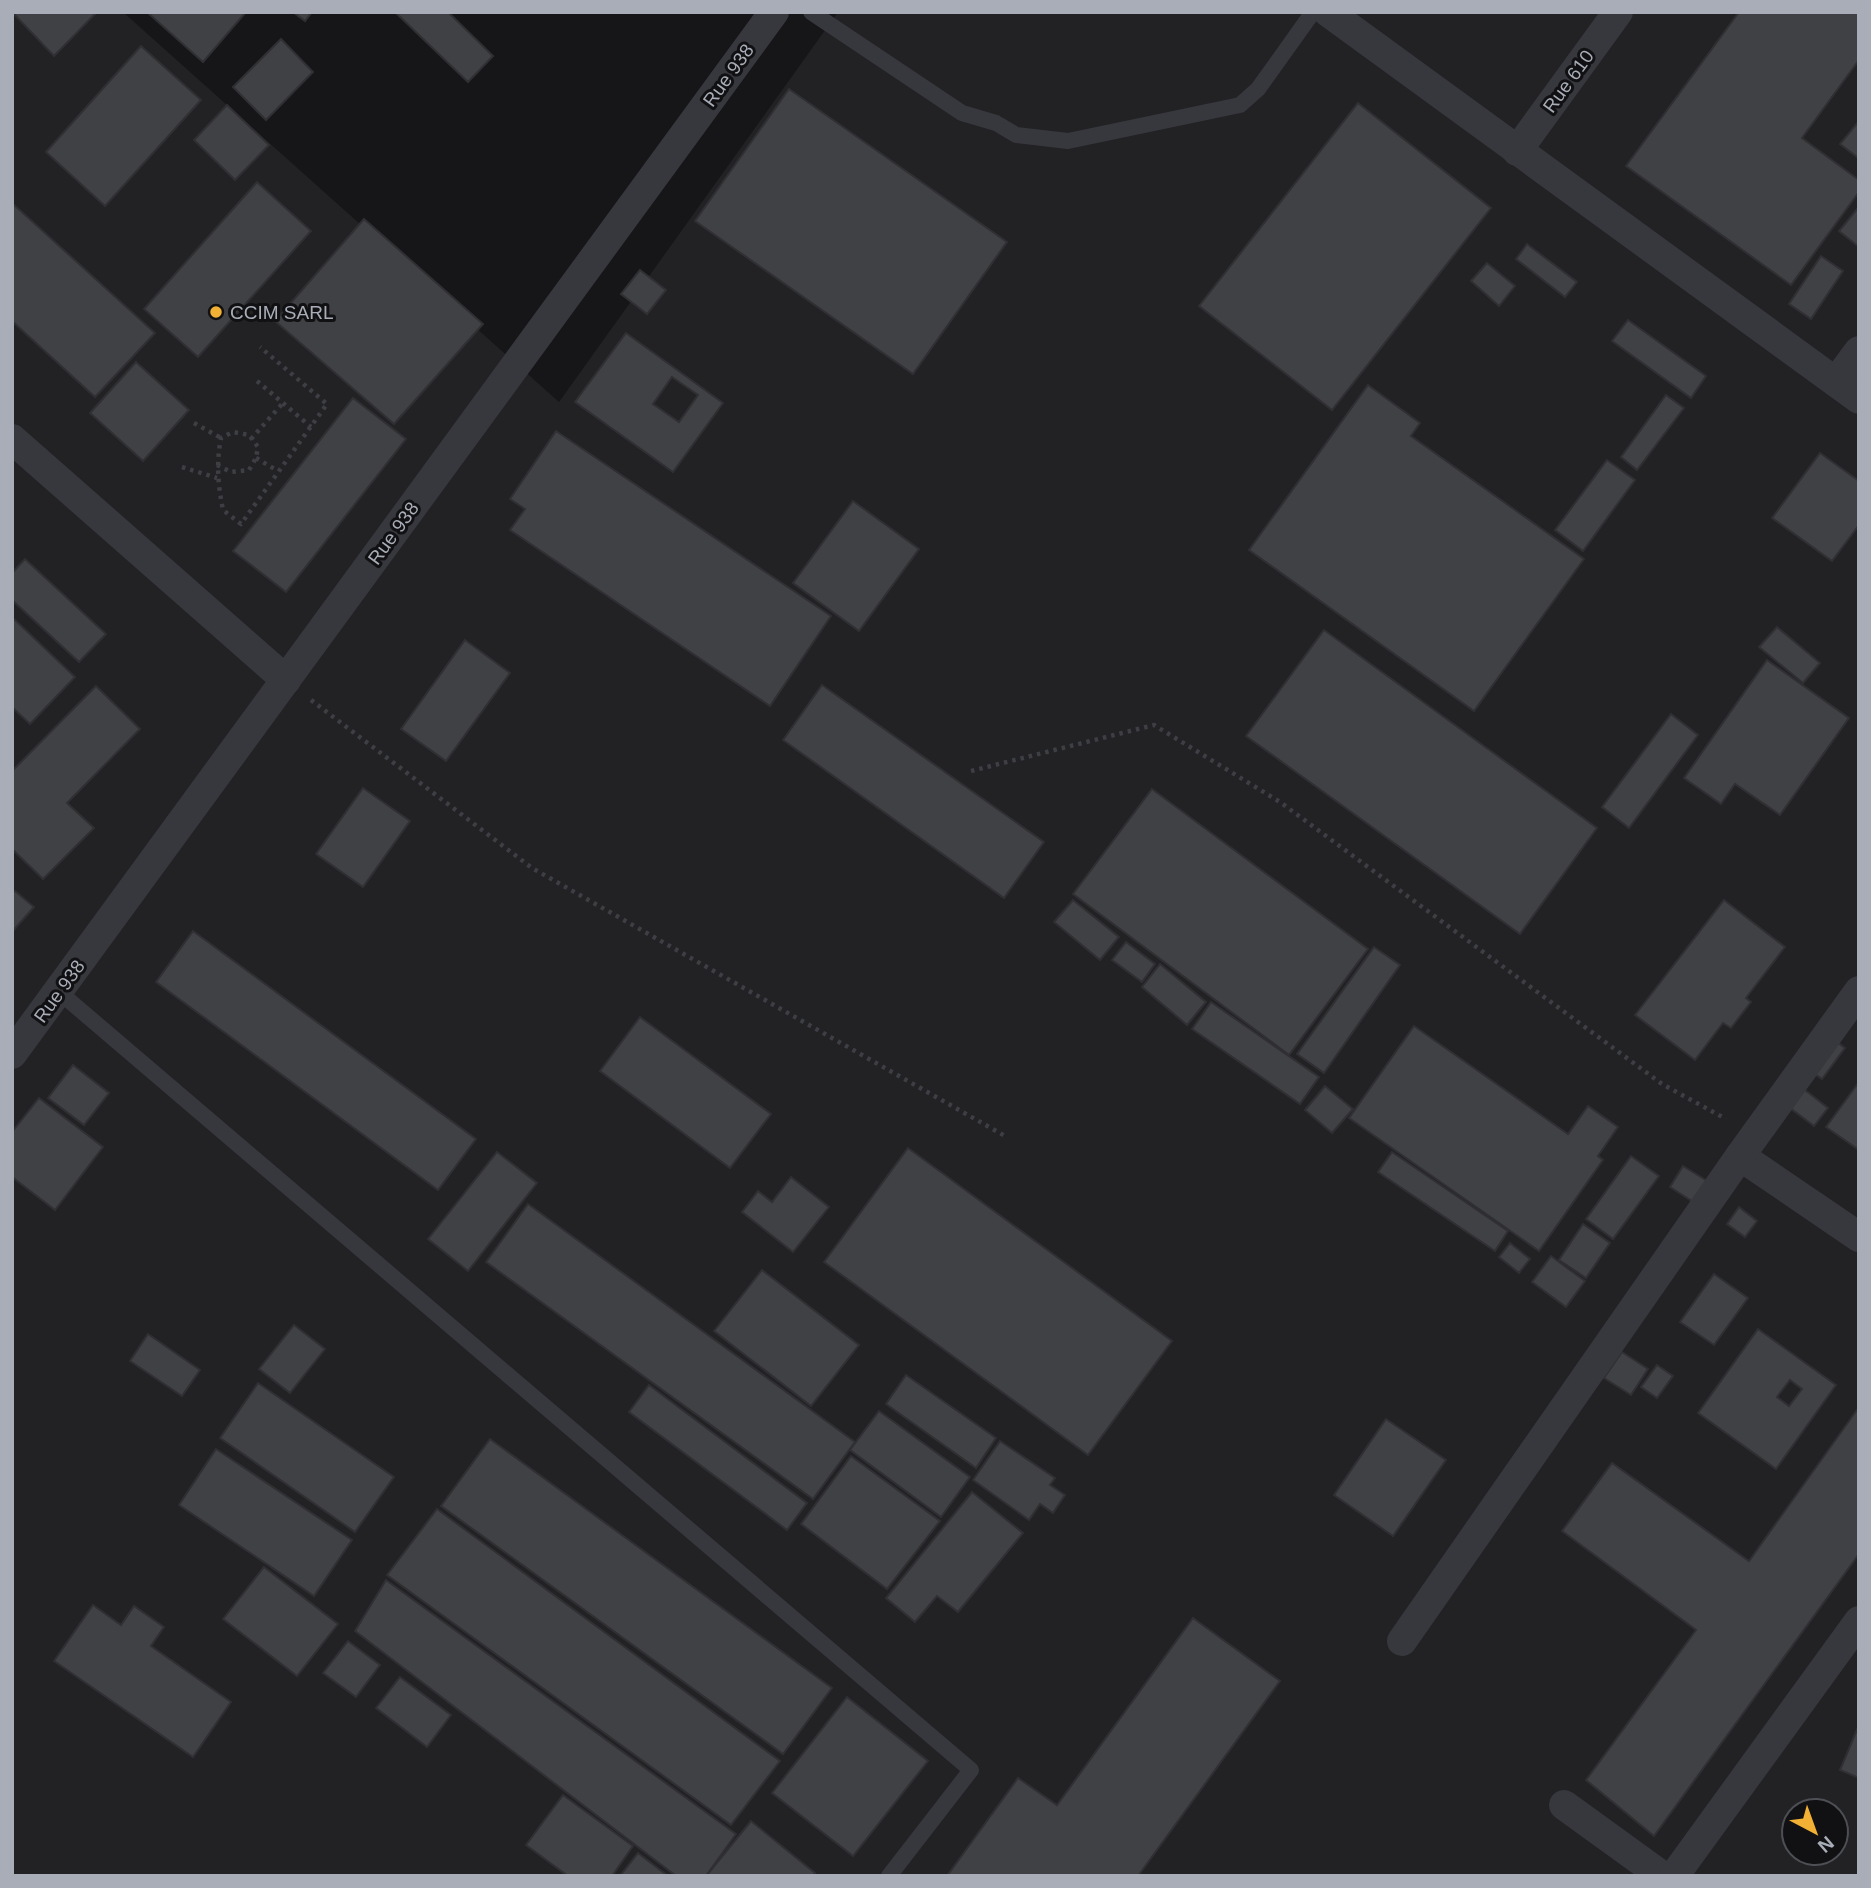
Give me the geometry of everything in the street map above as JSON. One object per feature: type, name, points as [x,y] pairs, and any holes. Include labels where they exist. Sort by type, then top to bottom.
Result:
[{"type":"street","name":"Rue 938","points":[[12,1054],[774,12]]},
{"type":"street","points":[[1328,12],[1847,391],[1859,351]]},
{"type":"street","name":"Rue 610","points":[[1517,150],[1618,12]]},
{"type":"street","points":[[12,439],[286,680]]},
{"type":"street","points":[[1402,1641],[1748,1145],[1859,991]]},
{"type":"street","points":[[1748,1145],[1859,1237]]},
{"type":"street","points":[[1674,1876],[1859,1620]]},
{"type":"street","points":[[1564,1805],[1662,1876]]},
{"type":"lane","points":[[811,12],[962,113],[996,123],[1016,135],[1068,141],[1240,105],[1258,89],[1313,12]]},
{"type":"lane","points":[[58,991],[971,1770],[889,1876]]},
{"type":"path","points":[[221,438],[216,478],[223,510],[241,524],[327,404],[260,347]]},
{"type":"path","points":[[257,381],[311,427]]},
{"type":"path","points":[[251,439],[283,403]]},
{"type":"path","points":[[194,423],[221,438]]},
{"type":"path","points":[[217,465],[231,472],[248,470],[257,458],[258,447],[251,439],[233,432],[221,438]]},
{"type":"path","points":[[257,458],[278,471]]},
{"type":"path","points":[[182,467],[216,478]]},
{"type":"path","points":[[286,680],[532,868],[1006,1136]]},
{"type":"path","points":[[971,771],[1154,725],[1280,802],[1748,1145]]},
{"type":"shaded area","points":[[12,12],[123,12],[559,402],[838,12],[1859,12],[1859,1876],[12,1876]]},
{"type":"building","points":[[12,12],[97,12],[54,56]]},
{"type":"building","points":[[147,12],[246,12],[203,62]]},
{"type":"building","points":[[293,12],[312,12],[305,21]]},
{"type":"building","points":[[395,12],[448,12],[493,56],[468,82]]},
{"type":"building","points":[[1739,12],[1859,12],[1859,60],[1802,138],[1859,180],[1859,192],[1791,285],[1626,166]]},
{"type":"building","points":[[281,39],[313,72],[266,120],[233,87]]},
{"type":"building","points":[[141,46],[201,100],[105,206],[46,152]]},
{"type":"building","points":[[789,89],[1007,242],[913,374],[695,221]]},
{"type":"building","points":[[1358,103],[1491,208],[1332,410],[1199,306]]},
{"type":"building","points":[[227,105],[269,145],[235,180],[194,140]]},
{"type":"building","points":[[1859,121],[1859,154],[1857,157],[1840,144]]},
{"type":"building","points":[[257,182],[311,231],[198,357],[144,309]]},
{"type":"building","points":[[12,203],[155,333],[95,397],[12,321]]},
{"type":"building","points":[[1857,209],[1859,210],[1859,247],[1839,231]]},
{"type":"building","points":[[364,219],[483,324],[394,424],[275,321]]},
{"type":"building","points":[[1527,244],[1577,282],[1565,297],[1516,259]]},
{"type":"building","points":[[1821,256],[1843,271],[1811,319],[1789,304]]},
{"type":"building","points":[[1487,263],[1515,286],[1499,306],[1471,281]]},
{"type":"building","points":[[640,270],[666,290],[647,314],[621,294]]},
{"type":"building","points":[[1628,320],[1706,376],[1691,398],[1612,341]]},
{"type":"building","points":[[626,333],[723,403],[673,472],[575,402]],"holes":[[[672,377],[698,395],[679,422],[653,404]]]},
{"type":"building","points":[[136,362],[189,410],[143,461],[90,413]]},
{"type":"building","points":[[1368,385],[1420,423],[1411,436],[1584,559],[1474,711],[1249,550]]},
{"type":"building","points":[[1666,395],[1684,408],[1637,470],[1621,457]]},
{"type":"building","points":[[353,398],[406,439],[286,592],[233,551]]},
{"type":"building","points":[[556,431],[831,616],[770,706],[510,530],[525,509],[510,499]]},
{"type":"building","points":[[1820,453],[1859,481],[1859,525],[1832,561],[1772,518]]},
{"type":"building","points":[[1607,460],[1635,480],[1583,551],[1555,530]]},
{"type":"building","points":[[853,501],[919,549],[859,631],[793,583]]},
{"type":"building","points":[[25,559],[106,634],[79,662],[12,600],[12,573]]},
{"type":"building","points":[[12,617],[75,677],[30,724],[12,707]]},
{"type":"building","points":[[1777,627],[1820,663],[1803,683],[1759,647]]},
{"type":"building","points":[[1324,630],[1597,828],[1520,934],[1246,736]]},
{"type":"building","points":[[465,640],[510,673],[446,761],[401,729]]},
{"type":"building","points":[[1767,660],[1849,718],[1780,815],[1735,784],[1721,804],[1684,778]]},
{"type":"building","points":[[822,685],[1044,842],[1004,898],[783,740]]},
{"type":"building","points":[[96,686],[140,729],[67,803],[94,828],[43,879],[12,849],[12,771]]},
{"type":"building","points":[[1671,714],[1698,735],[1629,828],[1602,807]]},
{"type":"building","points":[[363,788],[410,821],[363,887],[316,854]]},
{"type":"building","points":[[1152,789],[1368,949],[1289,1055],[1073,894]]},
{"type":"building","points":[[15,891],[34,907],[12,932],[12,893]]},
{"type":"building","points":[[1073,900],[1119,937],[1100,960],[1054,922]]},
{"type":"building","points":[[1724,900],[1785,947],[1746,998],[1751,1002],[1731,1028],[1723,1023],[1695,1060],[1635,1015]]},
{"type":"building","points":[[193,931],[476,1139],[438,1190],[156,982]]},
{"type":"building","points":[[1126,942],[1155,964],[1142,982],[1112,960]]},
{"type":"building","points":[[1374,947],[1400,965],[1324,1073],[1297,1054]]},
{"type":"building","points":[[1160,964],[1206,1002],[1187,1025],[1142,987]]},
{"type":"building","points":[[1211,1002],[1319,1077],[1300,1104],[1192,1029]]},
{"type":"building","points":[[640,1017],[771,1114],[730,1168],[600,1071]]},
{"type":"building","points":[[1414,1026],[1568,1134],[1588,1106],[1618,1127],[1598,1156],[1603,1160],[1539,1251],[1349,1118]]},
{"type":"building","points":[[1828,1035],[1845,1048],[1822,1079],[1805,1067]]},
{"type":"building","points":[[73,1065],[109,1093],[84,1125],[48,1098]]},
{"type":"building","points":[[1859,1082],[1859,1150],[1826,1127]]},
{"type":"building","points":[[1796,1083],[1828,1108],[1814,1126],[1782,1102]]},
{"type":"building","points":[[1325,1086],[1353,1109],[1332,1133],[1305,1110]]},
{"type":"building","points":[[39,1098],[103,1147],[55,1210],[12,1177],[12,1132]]},
{"type":"building","points":[[908,1148],[1172,1341],[1088,1455],[824,1262]]},
{"type":"building","points":[[497,1152],[537,1183],[468,1271],[428,1239]]},
{"type":"building","points":[[1392,1152],[1508,1231],[1495,1251],[1378,1172]]},
{"type":"building","points":[[1631,1156],[1659,1176],[1613,1239],[1586,1219]]},
{"type":"building","points":[[1683,1166],[1717,1187],[1704,1209],[1670,1187]]},
{"type":"building","points":[[791,1177],[829,1207],[793,1252],[742,1212],[758,1191],[772,1202]]},
{"type":"building","points":[[528,1204],[855,1442],[813,1499],[486,1262]]},
{"type":"building","points":[[1739,1207],[1757,1221],[1745,1237],[1727,1224]]},
{"type":"building","points":[[1583,1224],[1610,1243],[1586,1278],[1559,1260]]},
{"type":"building","points":[[1510,1243],[1530,1259],[1519,1273],[1499,1257]]},
{"type":"building","points":[[1551,1256],[1585,1281],[1566,1307],[1532,1282]]},
{"type":"building","points":[[762,1270],[859,1345],[811,1406],[714,1331]]},
{"type":"building","points":[[1714,1274],[1748,1298],[1714,1345],[1680,1322]]},
{"type":"building","points":[[294,1325],[325,1349],[290,1393],[259,1369]]},
{"type":"building","points":[[1758,1329],[1836,1385],[1776,1469],[1698,1413]],"holes":[[[1790,1380],[1802,1389],[1789,1406],[1777,1397]]]},
{"type":"building","points":[[148,1334],[200,1370],[182,1396],[130,1361]]},
{"type":"building","points":[[1622,1352],[1648,1369],[1631,1395],[1604,1378]]},
{"type":"building","points":[[1657,1365],[1673,1376],[1657,1398],[1641,1387]]},
{"type":"building","points":[[906,1375],[996,1438],[976,1468],[886,1404]]},
{"type":"building","points":[[258,1383],[394,1477],[355,1532],[220,1438]]},
{"type":"building","points":[[649,1385],[807,1503],[787,1530],[629,1412]]},
{"type":"building","points":[[1859,1407],[1859,1554],[1654,1836],[1586,1780],[1696,1630],[1562,1531],[1612,1463],[1749,1561]]},
{"type":"building","points":[[879,1411],[970,1477],[941,1517],[850,1450]]},
{"type":"building","points":[[1386,1419],[1446,1460],[1393,1536],[1334,1495]]},
{"type":"building","points":[[490,1439],[832,1688],[783,1754],[441,1506]]},
{"type":"building","points":[[1000,1441],[1055,1478],[1050,1485],[1065,1495],[1053,1513],[1040,1504],[1029,1520],[973,1480]]},
{"type":"building","points":[[216,1449],[352,1540],[314,1596],[179,1505]]},
{"type":"building","points":[[851,1456],[940,1521],[887,1589],[801,1524]]},
{"type":"building","points":[[972,1492],[1023,1533],[958,1612],[937,1596],[915,1622],[886,1598]]},
{"type":"building","points":[[437,1509],[780,1761],[731,1825],[387,1575]]},
{"type":"building","points":[[264,1567],[338,1624],[297,1676],[223,1619]]},
{"type":"building","points":[[386,1580],[736,1834],[706,1876],[676,1876],[355,1631]]},
{"type":"building","points":[[93,1605],[121,1625],[134,1606],[164,1627],[151,1646],[231,1702],[193,1757],[54,1661]]},
{"type":"building","points":[[1193,1618],[1280,1681],[1138,1876],[947,1876],[1018,1778],[1057,1805]]},
{"type":"building","points":[[348,1641],[380,1665],[356,1697],[323,1673]]},
{"type":"building","points":[[400,1677],[451,1715],[427,1747],[376,1708]]},
{"type":"building","points":[[847,1697],[928,1761],[853,1856],[772,1793]]},
{"type":"building","points":[[1859,1725],[1859,1778],[1840,1770]]},
{"type":"building","points":[[563,1795],[633,1846],[612,1876],[568,1876],[526,1845]]},
{"type":"building","points":[[751,1821],[815,1873],[813,1876],[706,1876]]},
{"type":"building","points":[[638,1853],[668,1876],[620,1876]]},
{"type":"place","name":"CCIM SARL","points":[[216,312]]}]
